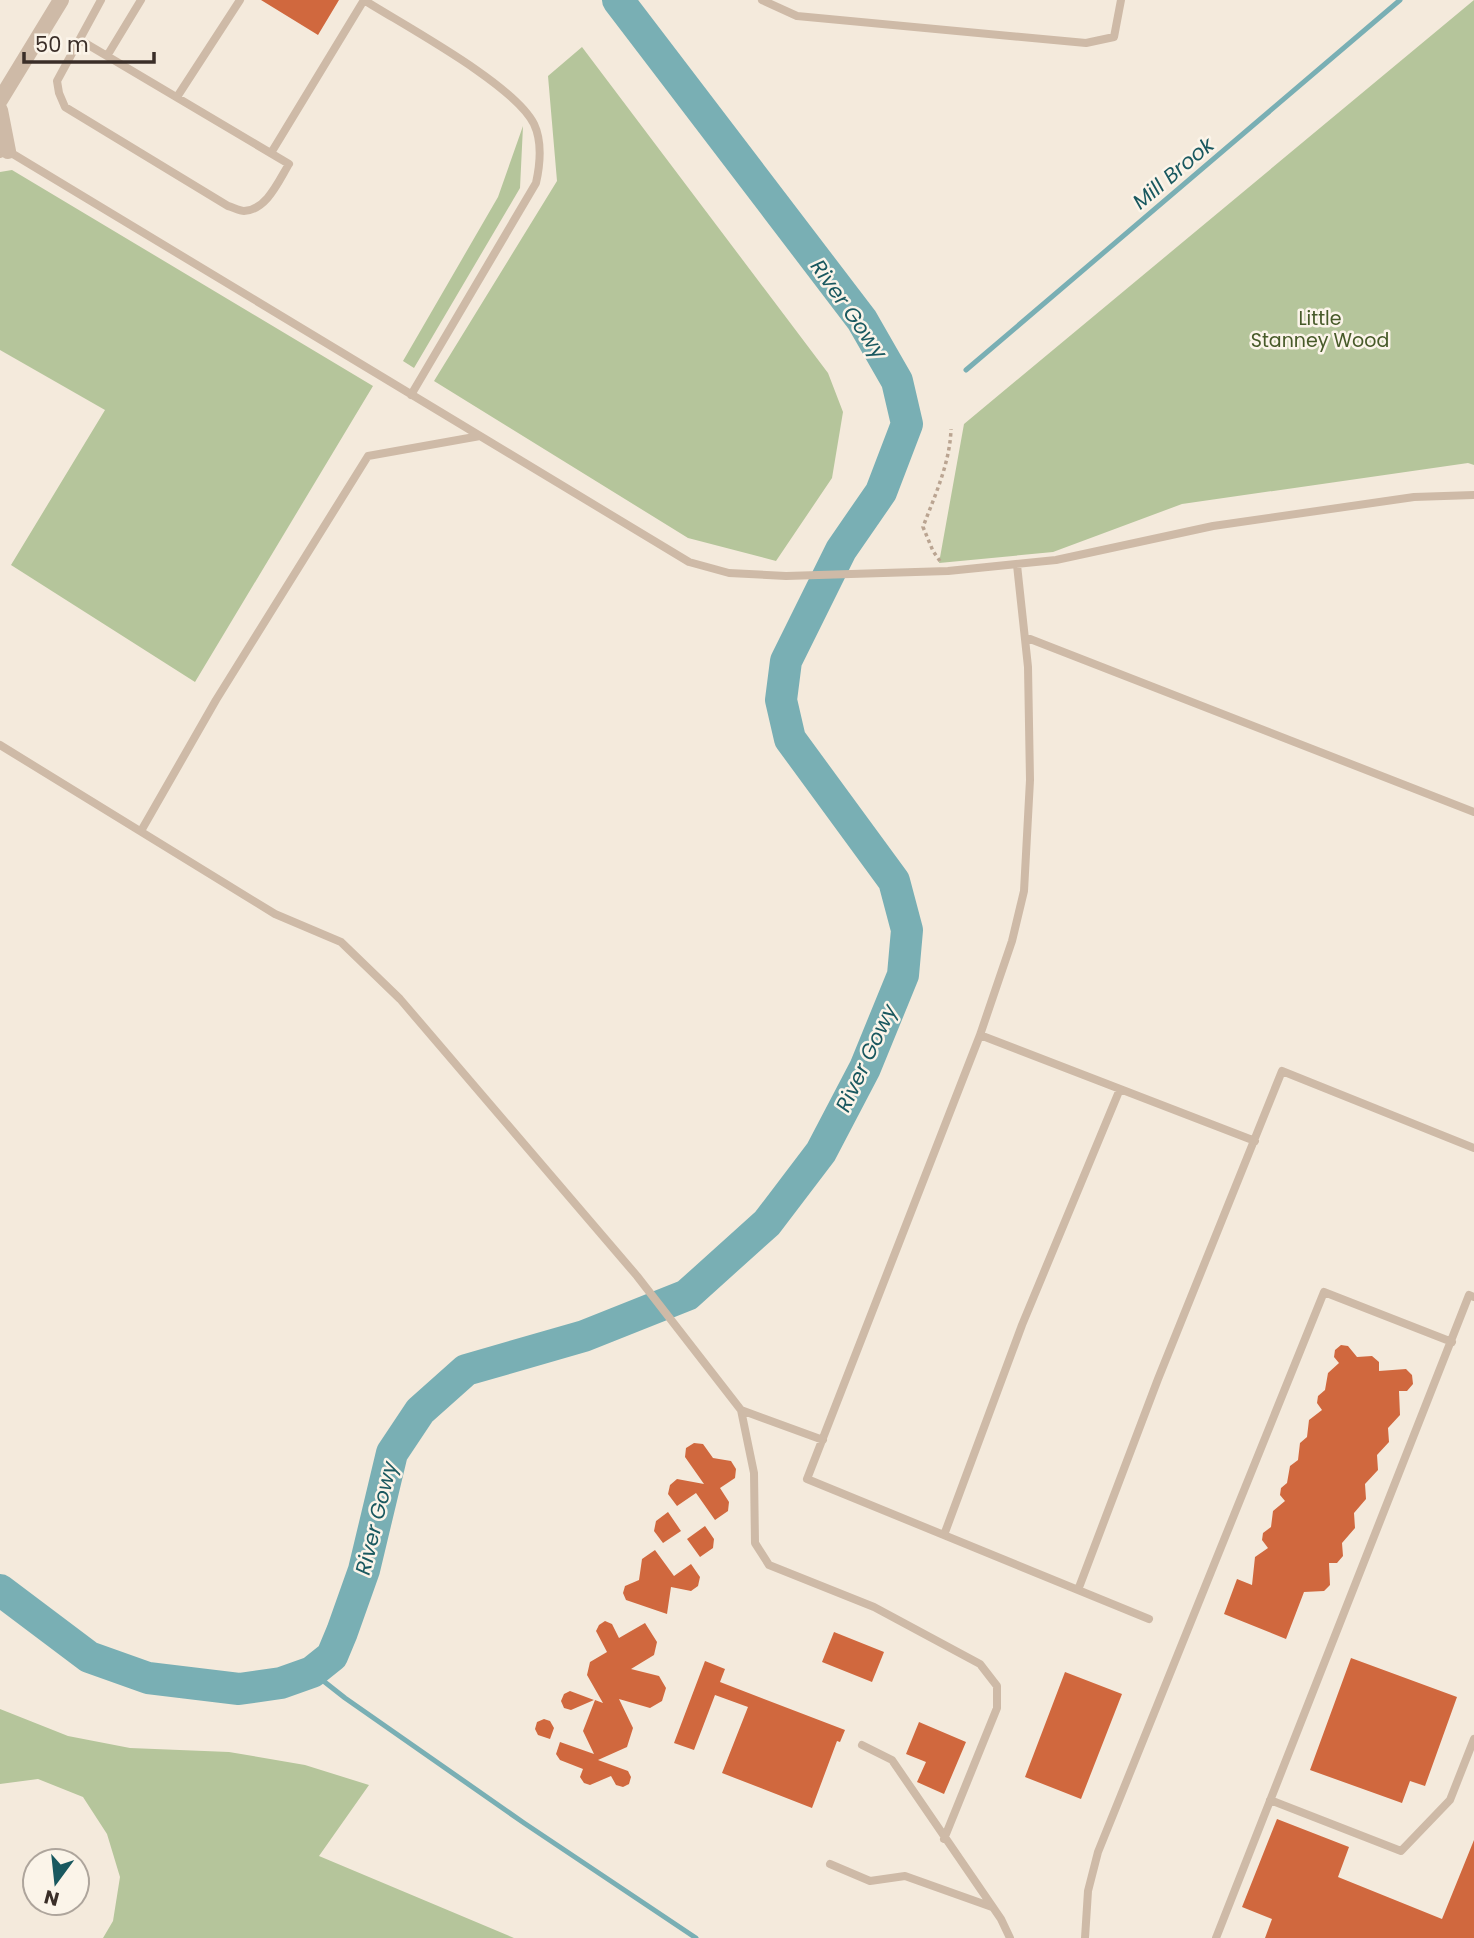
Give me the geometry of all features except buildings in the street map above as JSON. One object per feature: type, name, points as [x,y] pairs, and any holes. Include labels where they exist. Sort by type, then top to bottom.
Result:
[{"type":"street","points":[[0,99],[61,0]]},
{"type":"street","points":[[0,110],[4,153]]},
{"type":"lane","points":[[80,40],[289,164],[269,196],[260,205],[245,211],[228,206],[65,107],[57,81],[101,0]]},
{"type":"lane","points":[[107,56],[141,0]]},
{"type":"lane","points":[[177,97],[240,0]]},
{"type":"lane","points":[[271,153],[364,0],[489,79],[510,96],[533,122],[539,145],[536,183],[411,395]]},
{"type":"lane","points":[[762,0],[797,16],[1086,43],[1114,37],[1121,0]]},
{"type":"lane","points":[[4,153],[689,562],[729,573],[786,576],[948,571],[1017,565],[1056,560],[1213,526],[1414,497],[1474,495]]},
{"type":"lane","points":[[141,831],[216,700],[369,456],[480,436]]},
{"type":"lane","points":[[1017,565],[1028,667],[1030,780],[1024,891],[1012,940],[980,1035],[807,1479],[1149,1619]]},
{"type":"lane","points":[[1024,637],[1474,812]]},
{"type":"lane","points":[[0,744],[275,914],[341,942],[400,999],[637,1276],[677,1331],[741,1410],[754,1473],[755,1543],[769,1565],[874,1607],[980,1664],[997,1686],[998,1708],[944,1839]]},
{"type":"lane","points":[[980,1035],[1255,1141]]},
{"type":"lane","points":[[1078,1590],[1157,1379],[1282,1071],[1474,1147]]},
{"type":"lane","points":[[944,1535],[1022,1325],[1120,1089]]},
{"type":"lane","points":[[1085,1938],[1088,1891],[1098,1852],[1324,1292],[1451,1342]]},
{"type":"lane","points":[[1216,1938],[1469,1295],[1474,1297]]},
{"type":"lane","points":[[741,1410],[823,1440]]},
{"type":"lane","points":[[1270,1800],[1401,1851],[1450,1800],[1474,1739]]},
{"type":"lane","points":[[862,1745],[892,1760],[992,1907],[1010,1938]]},
{"type":"lane","points":[[830,1864],[870,1881],[905,1876],[992,1907]]},
{"type":"path","points":[[948,571],[933,551],[923,527],[947,459],[951,429]]},
{"type":"green space","name":"Little Stanney Wood","points":[[1474,0],[1474,465],[1468,463],[1182,504],[1053,552],[939,563],[964,424]]},
{"type":"green space","points":[[582,47],[828,373],[843,412],[832,478],[776,561],[688,538],[434,381],[557,181],[548,76]]},
{"type":"green space","points":[[523,126],[520,188],[414,368],[403,361],[498,197]]},
{"type":"green space","points":[[12,170],[373,386],[195,682],[11,565],[105,410],[0,350],[0,172]]},
{"type":"green space","points":[[0,1709],[68,1736],[130,1748],[229,1752],[305,1765],[369,1785],[319,1856],[514,1938],[103,1938],[113,1921],[120,1877],[107,1834],[83,1797],[38,1779],[0,1784]]},
{"type":"waterway","name":"River Gowy","points":[[0,1590],[89,1657],[148,1678],[239,1689],[281,1683],[312,1672],[332,1656],[342,1632],[364,1570],[392,1453],[420,1411],[466,1370],[584,1336],[687,1295],[767,1223],[821,1152],[865,1068],[903,975],[907,930],[894,881],[790,739],[781,700],[786,661],[841,550],[881,492],[907,424],[897,381],[862,320],[618,0]]},
{"type":"waterway","name":"Mill Brook","points":[[966,370],[1400,0]]},
{"type":"waterway","points":[[312,1672],[524,1823],[696,1938]]}]
